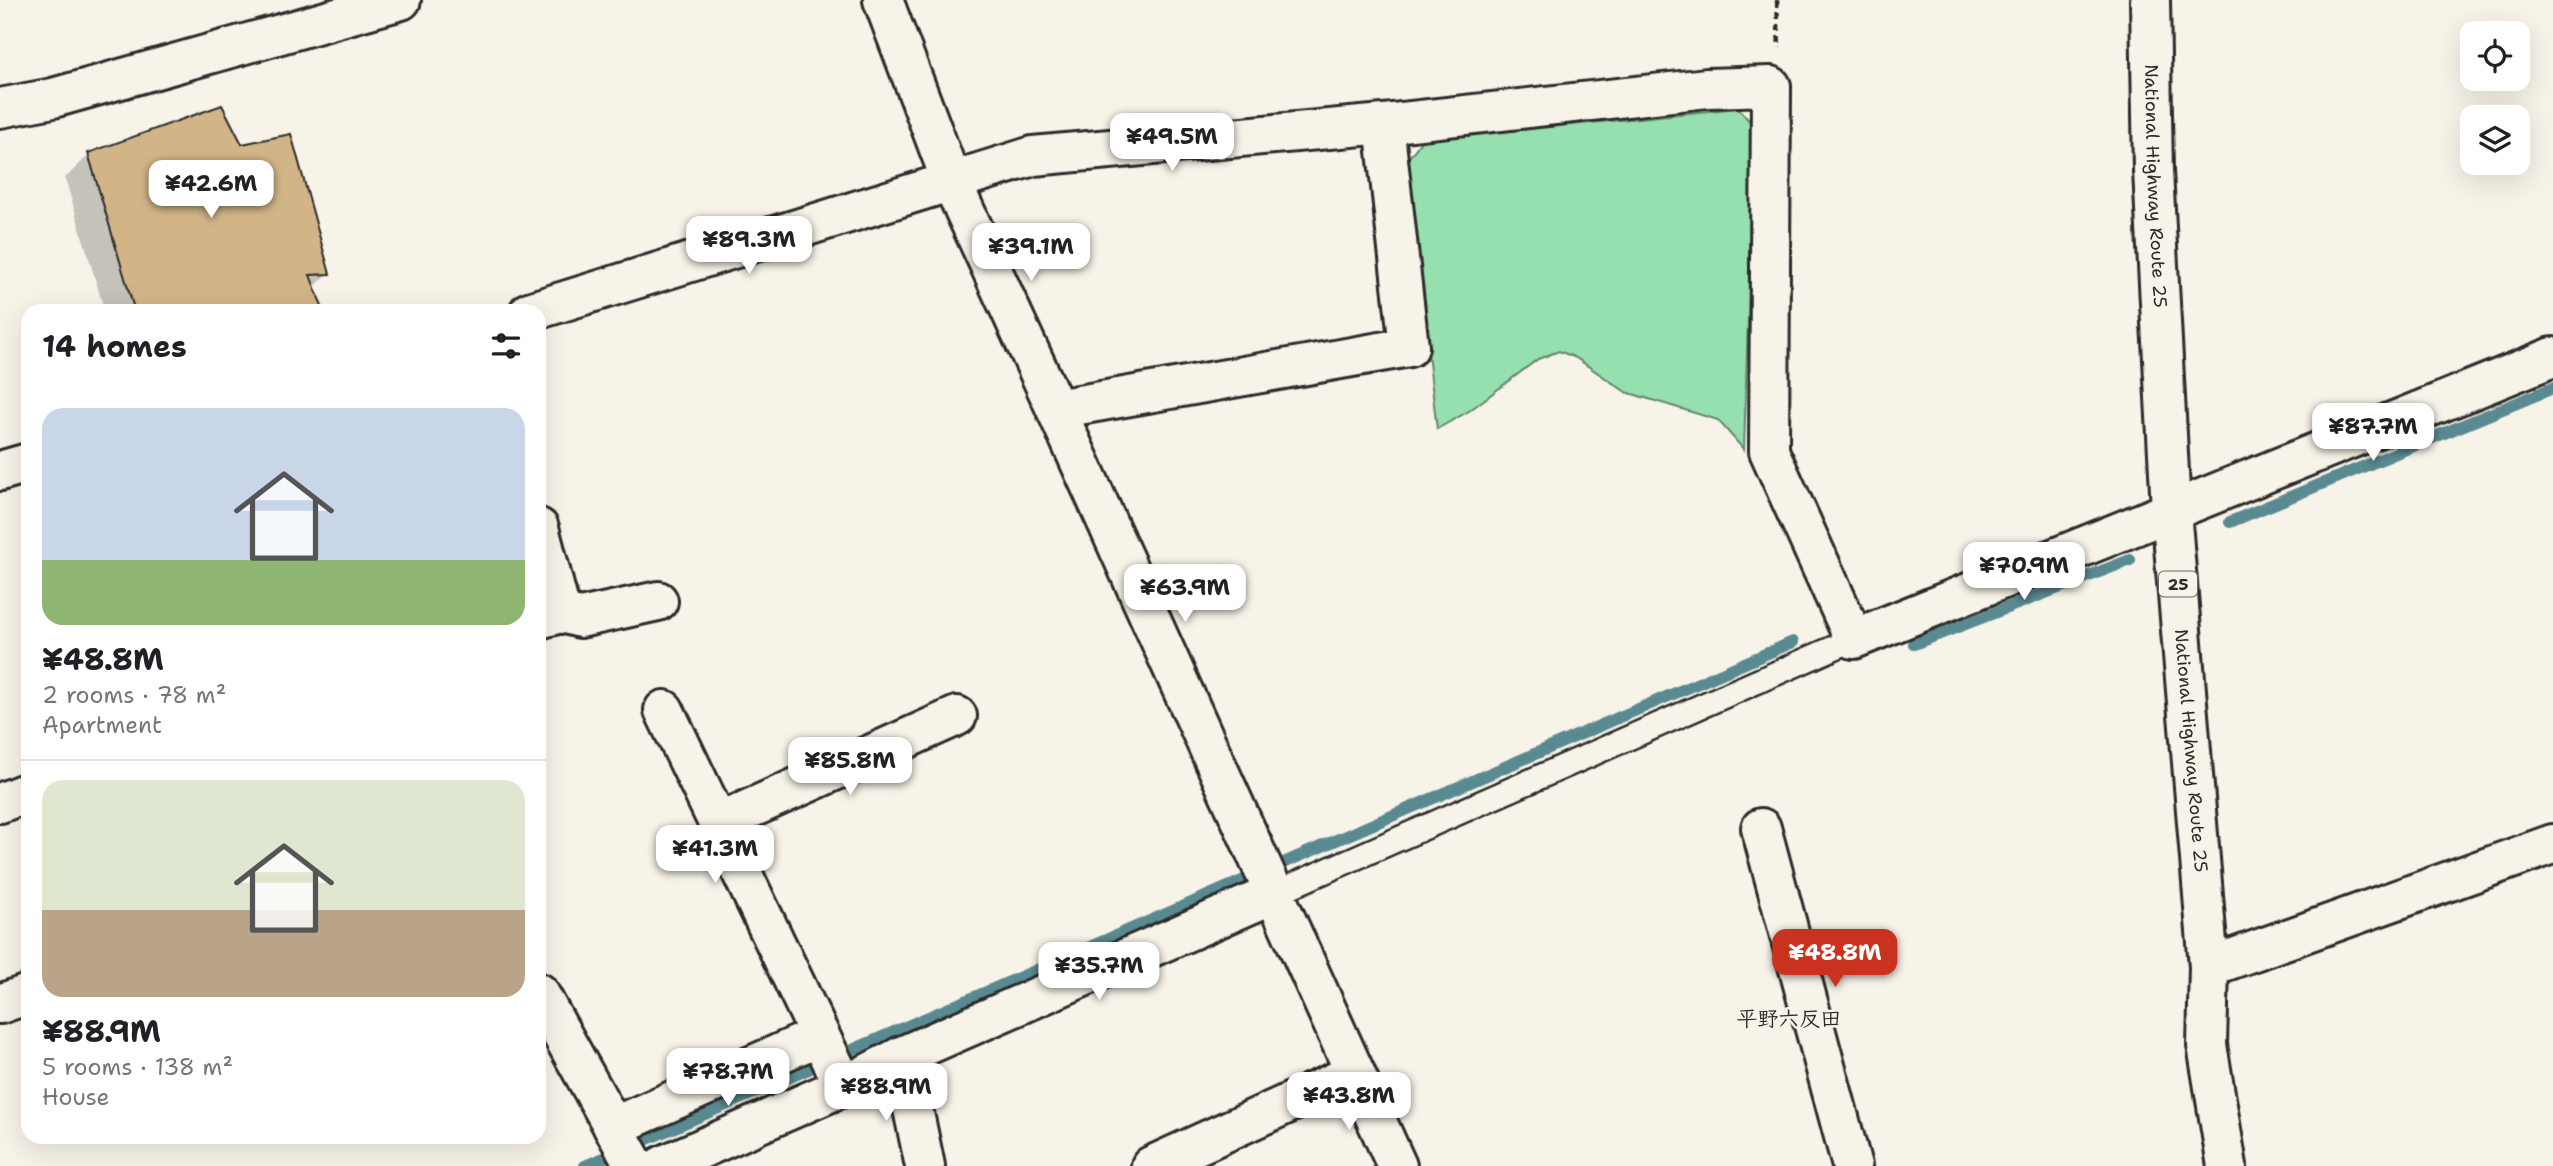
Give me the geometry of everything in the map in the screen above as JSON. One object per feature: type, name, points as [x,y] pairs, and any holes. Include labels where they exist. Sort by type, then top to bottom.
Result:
[{"type":"main road","points":[[0,108],[53,98],[401,0]]},
{"type":"main road","points":[[883,0],[952,183],[1397,1166]]},
{"type":"main road","name":"National Highway Route 25","points":[[2150,0],[2153,171],[2171,510],[2209,967],[2207,1045],[2227,1166]]},
{"type":"main road","points":[[546,307],[1033,156],[1384,124],[1707,88],[1772,86],[1769,451],[1854,639],[2171,510],[2220,494],[2553,357]]},
{"type":"main road","points":[[1056,409],[1409,347],[1384,124]]},
{"type":"main road","points":[[0,471],[21,465]]},
{"type":"main road","points":[[546,584],[550,616],[580,618],[658,601]]},
{"type":"main road","points":[[664,710],[844,1086]]},
{"type":"main road","points":[[718,823],[957,716]]},
{"type":"main road","points":[[0,803],[21,795]]},
{"type":"main road","points":[[1761,828],[1852,1166]]},
{"type":"main road","points":[[2209,967],[2553,844]]},
{"type":"main road","points":[[546,1006],[613,1127],[640,1165],[844,1086],[1266,879]]},
{"type":"main road","points":[[0,1004],[21,996]]},
{"type":"main road","points":[[613,1127],[819,1035]]},
{"type":"main road","points":[[902,1056],[925,1166]]},
{"type":"main road","points":[[1151,1166],[1355,1073]]},
{"type":"lane","points":[[1266,879],[1854,639]]},
{"type":"path","points":[[1772,86],[1780,65],[1777,0]]},
{"type":"green space","points":[[1738,108],[1754,126],[1744,450],[1718,420],[1626,392],[1576,358],[1559,351],[1538,359],[1469,411],[1437,429],[1405,163],[1422,140]]},
{"type":"building","points":[[222,105],[242,144],[291,134],[330,274],[310,275],[321,304],[133,304],[88,153]]},
{"type":"waterway","points":[[2230,522],[2553,388]]},
{"type":"waterway","points":[[1914,644],[2130,560]]},
{"type":"waterway","points":[[585,1166],[1793,642]]},
{"type":"district","name":"平野六反田","points":[[1789,1019]]}]
